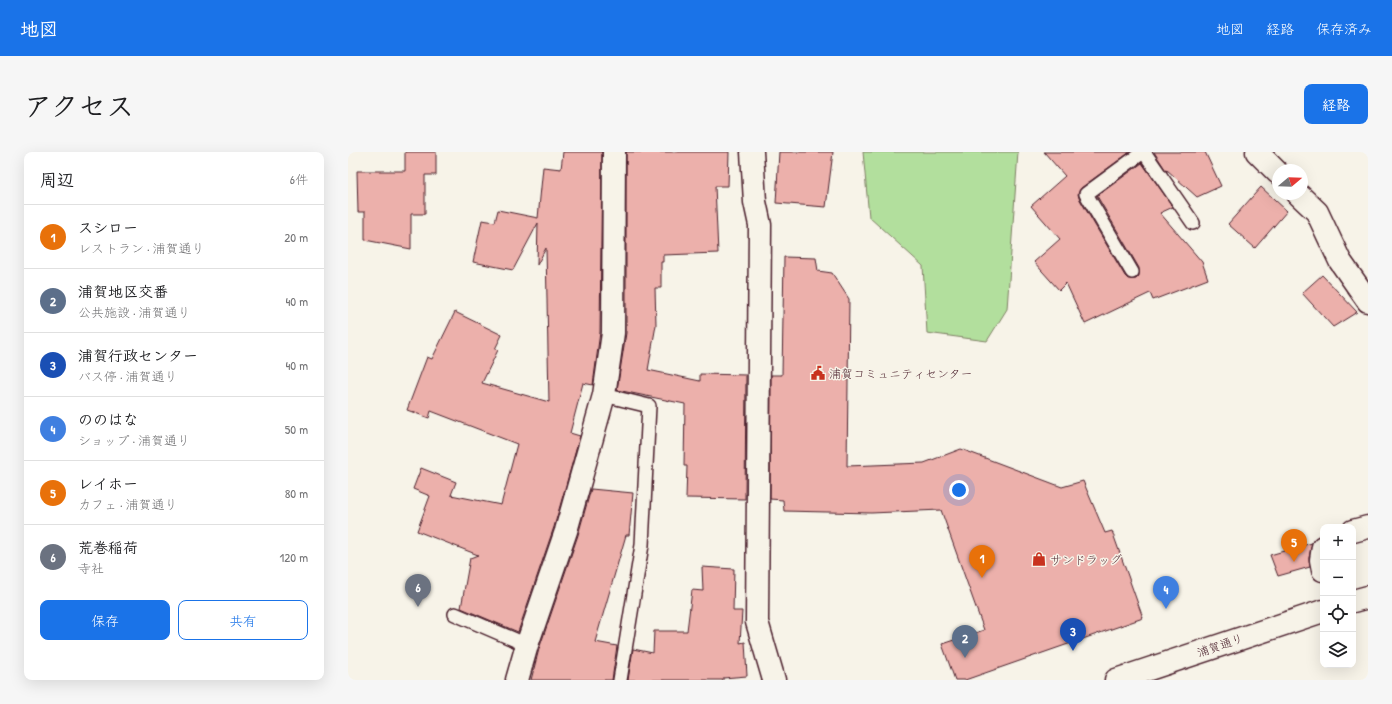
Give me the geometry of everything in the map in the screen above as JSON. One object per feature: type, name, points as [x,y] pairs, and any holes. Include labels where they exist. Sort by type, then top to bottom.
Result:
[{"type":"street","points":[[517,680],[527,645],[566,531],[604,395],[613,333],[614,152]]},
{"type":"street","points":[[752,152],[755,202],[760,225],[757,622],[774,680]]},
{"type":"street","points":[[1257,152],[1272,167]]},
{"type":"street","points":[[1304,200],[1317,212],[1340,261],[1368,302]]},
{"type":"street","points":[[1356,530],[1368,527]]},
{"type":"street","points":[[1356,600],[1368,597]]},
{"type":"street","name":"浦賀通り","points":[[1116,680],[1320,612]]},
{"type":"lane","points":[[1132,272],[1086,194],[1144,152],[1193,223]]},
{"type":"lane","points":[[604,395],[649,406],[642,545],[620,680]]},
{"type":"lane","points":[[455,614],[527,645]]},
{"type":"green space","points":[[863,152],[1018,152],[1007,309],[987,341],[927,333],[923,266],[869,217]]},
{"type":"building","points":[[405,152],[436,152],[436,175],[425,175],[425,214],[411,214],[411,249],[365,240],[365,212],[358,212],[357,171],[405,171]]},
{"type":"building","points":[[563,152],[602,152],[600,332],[593,385],[583,383],[570,433],[580,436],[554,527],[518,632],[461,608],[470,558],[478,555],[417,531],[430,496],[413,489],[421,468],[456,482],[451,495],[501,505],[517,444],[431,411],[429,418],[407,410],[427,357],[432,359],[455,312],[502,335],[495,349],[498,350],[482,383],[549,402],[546,248],[537,265],[538,223],[513,270],[473,262],[482,220],[495,222],[498,210],[538,218],[543,167],[561,169]]},
{"type":"building","points":[[626,152],[729,152],[728,186],[715,186],[718,253],[663,255],[663,262],[661,262],[661,288],[655,288],[656,325],[648,370],[700,381],[700,374],[746,375],[745,499],[686,498],[687,466],[684,466],[685,404],[617,390],[626,333]]},
{"type":"building","points":[[779,152],[833,152],[826,207],[776,203]]},
{"type":"building","points":[[1044,152],[1130,152],[1081,188],[1078,194],[1125,276],[1128,279],[1136,279],[1139,276],[1139,268],[1097,196],[1142,163],[1173,207],[1160,213],[1202,262],[1208,279],[1153,300],[1150,293],[1085,324],[1066,283],[1059,290],[1034,262],[1060,239],[1031,206],[1065,176]]},
{"type":"building","points":[[1154,152],[1205,152],[1221,186],[1197,197],[1166,169],[1167,172]]},
{"type":"building","points":[[1261,187],[1272,197],[1272,200],[1275,200],[1287,211],[1255,248],[1228,224]]},
{"type":"building","points":[[784,257],[816,258],[818,271],[832,273],[849,299],[847,466],[924,463],[961,449],[1062,487],[1083,481],[1105,533],[1112,531],[1143,618],[965,680],[955,680],[942,644],[984,630],[941,510],[871,513],[784,511],[783,500],[770,499],[771,375],[782,375]]},
{"type":"building","points":[[1322,275],[1357,312],[1333,327],[1302,293]]},
{"type":"building","points":[[591,489],[633,493],[629,535],[626,535],[595,642],[617,646],[612,680],[531,680],[539,649],[578,535]]},
{"type":"building","points":[[1312,543],[1309,558],[1310,567],[1278,576],[1270,555]]},
{"type":"building","points":[[702,567],[734,569],[733,611],[742,611],[740,643],[745,642],[747,676],[723,678],[723,680],[628,680],[633,649],[653,653],[654,631],[687,631],[692,590],[703,591]]},
{"type":"place","name":"浦賀コミュニティセンター","points":[[818,373]]},
{"type":"place","name":"サンドラッグ","points":[[1039,559]]},
{"type":"place","name":"レイホー","points":[[1294,562]]},
{"type":"place","name":"スシロー","points":[[982,578]]},
{"type":"place","name":"荒巻稲荷","points":[[418,607]]},
{"type":"place","name":"ののはな","points":[[1166,609]]},
{"type":"place","name":"浦賀行政センター","points":[[1073,651]]},
{"type":"place","name":"浦賀地区交番","points":[[965,658]]}]
